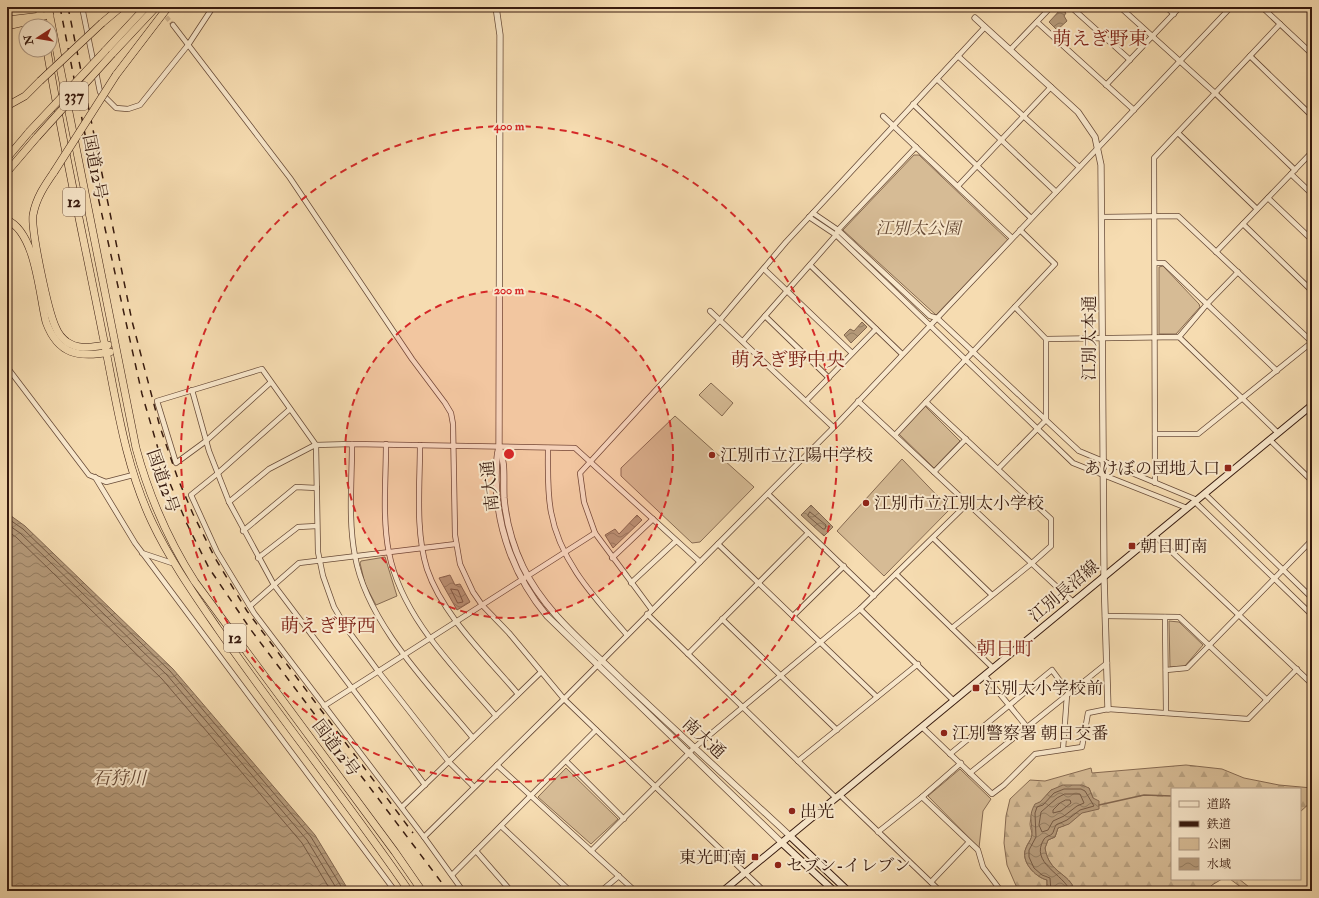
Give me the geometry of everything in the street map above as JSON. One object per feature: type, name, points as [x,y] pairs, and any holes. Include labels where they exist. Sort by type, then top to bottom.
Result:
[{"type":"highway","points":[[38,7],[40,16]]},
{"type":"highway","points":[[7,106],[25,96],[121,7]]},
{"type":"highway","name":"337","points":[[7,172],[146,7]]},
{"type":"highway","name":"337","points":[[7,158],[29,132],[156,7]]},
{"type":"highway","points":[[115,348],[105,345],[84,348],[73,345],[60,335],[52,318],[35,240],[33,217],[38,198],[116,75],[168,7]]},
{"type":"highway","points":[[7,26],[29,21],[49,11]]},
{"type":"highway","name":"国道12号","points":[[49,11],[115,348],[140,465],[152,500],[176,551],[195,582],[422,891]]},
{"type":"highway","points":[[7,20],[28,16],[40,16]]},
{"type":"highway","name":"国道12号","points":[[48,58],[62,140],[117,407],[133,475],[150,519],[172,562],[244,666],[409,891]]},
{"type":"highway","points":[[7,220],[16,225],[28,241],[46,322],[51,335],[64,349],[73,353],[88,355],[106,353],[115,348]]},
{"type":"main road","name":"江別長沼線","points":[[723,891],[1312,405]]},
{"type":"main road","name":"南大通","points":[[790,836],[848,891]]},
{"type":"main road","name":"南大通","points":[[782,843],[834,891]]},
{"type":"street","points":[[82,7],[100,92],[116,108],[128,108],[140,105],[188,45],[213,7]]},
{"type":"street","points":[[496,7],[500,32],[499,447]]},
{"type":"street","points":[[1010,50],[1051,7]]},
{"type":"street","points":[[1071,7],[1130,60]]},
{"type":"street","points":[[1120,7],[1215,93],[1293,172],[1312,194]]},
{"type":"street","points":[[1166,7],[1174,14]]},
{"type":"street","points":[[1106,85],[1180,7]]},
{"type":"street","points":[[424,837],[564,700],[647,614],[768,494],[937,318],[1231,7]]},
{"type":"street","points":[[1262,7],[1312,54]]},
{"type":"street","name":"江別太本通","points":[[975,18],[1078,112],[1095,137],[1102,165],[1104,577],[1108,709]]},
{"type":"street","points":[[1036,22],[1134,110]]},
{"type":"street","points":[[1155,482],[1154,158],[1280,24]]},
{"type":"street","points":[[173,26],[290,178],[412,360],[446,403],[452,418],[454,446],[456,544],[462,569],[482,605],[564,700],[764,891]]},
{"type":"street","points":[[652,610],[612,558],[595,533],[584,502],[580,473],[720,320],[809,217],[985,27]]},
{"type":"street","points":[[958,56],[1079,167]]},
{"type":"street","points":[[1250,56],[1312,116]]},
{"type":"street","points":[[937,79],[1002,139],[1056,192]]},
{"type":"street","points":[[958,186],[1051,87]]},
{"type":"street","points":[[913,104],[1031,218]]},
{"type":"street","points":[[882,116],[1012,238]]},
{"type":"street","points":[[1178,133],[1257,209]]},
{"type":"street","points":[[743,341],[836,235],[838,230],[916,147]]},
{"type":"street","points":[[1216,252],[1312,152]]},
{"type":"street","points":[[1268,198],[1312,240]]},
{"type":"street","points":[[813,213],[838,230],[930,316],[937,318],[1079,451],[1155,482],[1196,501],[1312,615]]},
{"type":"street","points":[[1102,217],[1178,216],[1312,342],[1198,434],[1155,434]]},
{"type":"street","points":[[809,217],[836,235],[1073,463],[1187,508]]},
{"type":"street","points":[[1243,224],[1312,291]]},
{"type":"street","points":[[895,435],[1055,264],[1020,230]]},
{"type":"street","points":[[1154,263],[1164,263],[1277,370]]},
{"type":"street","points":[[810,265],[902,354]]},
{"type":"street","points":[[764,269],[852,353]]},
{"type":"street","points":[[1179,337],[1207,304],[1238,272]]},
{"type":"street","points":[[998,469],[1046,420],[1046,339],[1015,307]]},
{"type":"street","points":[[710,311],[833,427]]},
{"type":"street","points":[[765,316],[829,378]]},
{"type":"street","points":[[806,401],[876,329]]},
{"type":"street","points":[[1046,339],[1179,337],[1278,434]]},
{"type":"street","points":[[7,367],[90,475],[106,482],[133,475]]},
{"type":"street","points":[[271,382],[206,440],[176,463],[157,401],[262,369],[316,445],[317,526],[320,561],[327,590],[338,615],[378,671],[449,762],[474,787]]},
{"type":"street","points":[[192,390],[217,474],[243,531],[258,558],[274,585],[425,785]]},
{"type":"street","points":[[858,401],[1073,602]]},
{"type":"street","points":[[926,402],[1051,519],[1051,546],[952,628]]},
{"type":"street","points":[[290,409],[217,474],[190,495],[217,552],[250,606],[324,706],[402,807],[463,891]]},
{"type":"street","points":[[934,472],[966,439]]},
{"type":"street","points":[[1270,440],[1312,481]]},
{"type":"street","points":[[352,444],[352,535],[362,585],[370,604],[404,654],[473,738]]},
{"type":"street","points":[[229,502],[269,469],[316,445],[386,444],[575,448],[700,562]]},
{"type":"street","points":[[386,444],[386,525],[389,552],[400,589],[430,638],[496,716]]},
{"type":"street","points":[[420,445],[420,524],[427,569],[434,585],[456,621],[518,694]]},
{"type":"street","name":"南大通","points":[[499,447],[503,457],[504,497],[515,546],[528,576],[551,610],[694,748],[790,836]]},
{"type":"street","name":"南大通","points":[[499,447],[496,456],[499,515],[506,542],[522,580],[547,616],[782,843]]},
{"type":"street","points":[[548,448],[551,513],[564,552],[586,588],[627,635]]},
{"type":"street","points":[[95,477],[142,553],[395,891]]},
{"type":"street","points":[[243,531],[296,487],[317,488]]},
{"type":"street","points":[[768,494],[874,596]]},
{"type":"street","points":[[1205,494],[1312,598]]},
{"type":"street","points":[[591,851],[694,748],[742,706],[860,609],[968,503]]},
{"type":"street","points":[[612,558],[653,519]]},
{"type":"street","points":[[258,558],[298,527],[317,526]]},
{"type":"street","points":[[324,706],[595,533]]},
{"type":"street","points":[[688,654],[808,533]]},
{"type":"street","points":[[1154,535],[1312,684]]},
{"type":"street","points":[[933,538],[992,595]]},
{"type":"street","points":[[1166,670],[1187,668],[1312,540]]},
{"type":"street","points":[[631,583],[676,541]]},
{"type":"street","points":[[250,606],[299,562],[320,561],[456,544]]},
{"type":"street","points":[[718,544],[877,697]]},
{"type":"street","points":[[142,553],[172,562]]},
{"type":"street","points":[[793,616],[844,566]]},
{"type":"street","points":[[896,574],[993,668]]},
{"type":"street","points":[[860,609],[918,664],[954,701]]},
{"type":"street","points":[[647,614],[798,761],[878,832],[940,891]]},
{"type":"street","points":[[1105,616],[1179,617],[1267,700]]},
{"type":"street","points":[[1166,617],[1166,713]]},
{"type":"street","points":[[722,619],[837,730]]},
{"type":"street","points":[[970,773],[1107,663]]},
{"type":"street","points":[[798,761],[918,664]]},
{"type":"street","points":[[922,727],[992,794],[1004,785],[1035,754],[1082,747],[1088,713],[1108,709],[1248,719],[1297,669]]},
{"type":"street","points":[[950,754],[1052,670],[1068,694],[1063,750]]},
{"type":"street","points":[[402,807],[541,672]]},
{"type":"street","points":[[984,676],[1027,727]]},
{"type":"street","points":[[452,875],[596,730]]},
{"type":"street","points":[[566,760],[624,818]]},
{"type":"street","points":[[878,832],[922,797],[960,763]]},
{"type":"street","points":[[497,765],[635,891]]},
{"type":"street","points":[[922,797],[978,850],[983,867],[1001,891]]},
{"type":"street","points":[[501,826],[570,891]]},
{"type":"street","points":[[931,882],[969,842]]},
{"type":"street","points":[[476,851],[510,891]]},
{"type":"street","points":[[601,891],[619,876]]},
{"type":"green space","name":"江別太公園","points":[[914,155],[919,155],[1008,240],[936,315],[843,230]]},
{"type":"green space","points":[[1163,266],[1199,304],[1200,307],[1176,334],[1159,334],[1159,267]]},
{"type":"green space","points":[[711,383],[733,403],[722,416],[699,395]]},
{"type":"green space","points":[[925,406],[960,441],[934,468],[899,434]]},
{"type":"green space","points":[[675,416],[754,487],[700,542],[692,543],[621,476],[621,468]]},
{"type":"green space","points":[[902,459],[950,509],[884,576],[837,531]]},
{"type":"green space","points":[[385,557],[397,596],[376,605],[365,584],[360,563],[361,561]]},
{"type":"green space","points":[[1169,621],[1179,622],[1203,645],[1184,667],[1170,667]]},
{"type":"green space","points":[[1186,765],[1222,769],[1244,778],[1279,785],[1312,788],[1312,801],[1301,811],[1301,788],[1171,788],[1171,880],[1220,880],[1212,885],[1208,891],[1075,891],[1068,880],[1051,863],[1047,857],[1045,848],[1048,840],[1055,837],[1058,828],[1069,823],[1078,816],[1093,798],[1089,788],[1051,790],[1032,815],[1030,824],[1032,837],[1027,845],[1025,853],[1025,858],[1030,868],[1038,876],[1047,880],[1047,891],[1019,891],[1007,865],[1004,843],[1006,816],[1010,799],[1030,780],[1045,781],[1091,768],[1092,773]]},
{"type":"green space","points":[[566,768],[618,819],[591,844],[538,797]]},
{"type":"green space","points":[[960,769],[991,799],[983,811],[979,848],[928,796]]},
{"type":"green space","points":[[1231,880],[1240,880],[1254,891],[1246,891]]},
{"type":"water","points":[[1061,9],[1066,13],[1064,16],[1067,21],[1057,30],[1049,22]]},
{"type":"water","points":[[862,322],[867,327],[851,343],[844,335],[850,329],[854,331]]},
{"type":"water","points":[[811,505],[833,527],[824,536],[801,515]]},
{"type":"water","name":"石狩川","points":[[7,513],[25,526],[173,669],[315,835],[349,891],[7,891]]},
{"type":"water","points":[[637,515],[642,520],[613,548],[605,535],[615,529],[619,534]]},
{"type":"water","points":[[450,575],[455,585],[460,584],[470,602],[457,610],[439,578]]},
{"type":"water","points":[[1063,785],[1082,785],[1089,788],[1093,798],[1099,801],[1099,809],[1082,813],[1069,824],[1058,828],[1055,837],[1048,840],[1045,848],[1047,857],[1055,868],[1068,880],[1075,891],[1047,891],[1047,880],[1038,876],[1030,868],[1025,858],[1025,853],[1032,835],[1031,815],[1035,804],[1040,802],[1051,790]]},
{"type":"waterway","points":[[1099,805],[1144,795],[1171,796]]},
{"type":"tunnel","points":[[158,7],[173,25]]},
{"type":"railway","points":[[60,7],[92,170],[142,394],[164,469],[187,524],[209,568],[251,630],[448,891]]},
{"type":"railway","points":[[68,7],[132,321],[160,427],[178,479],[193,514],[215,558],[247,611],[413,833]]},
{"type":"place","name":"江別市立江陽中学校","points":[[712,455]]},
{"type":"place","name":"あけぼの団地入口","points":[[1228,468]]},
{"type":"place","name":"江別市立江別太小学校","points":[[866,503]]},
{"type":"place","name":"朝日町南","points":[[1132,546]]},
{"type":"place","name":"江別太小学校前","points":[[976,688]]},
{"type":"place","name":"江別警察署 朝日交番","points":[[944,733]]},
{"type":"place","name":"出光","points":[[792,811]]},
{"type":"place","name":"東光町南","points":[[755,857]]},
{"type":"place","name":"セブン-イレブン","points":[[778,865]]},
{"type":"district","name":"萌えぎ野東","points":[[1100,39]]},
{"type":"district","name":"萌えぎ野中央","points":[[788,360]]},
{"type":"district","name":"萌えぎ野西","points":[[328,626]]},
{"type":"district","name":"朝日町","points":[[1005,649]]}]
